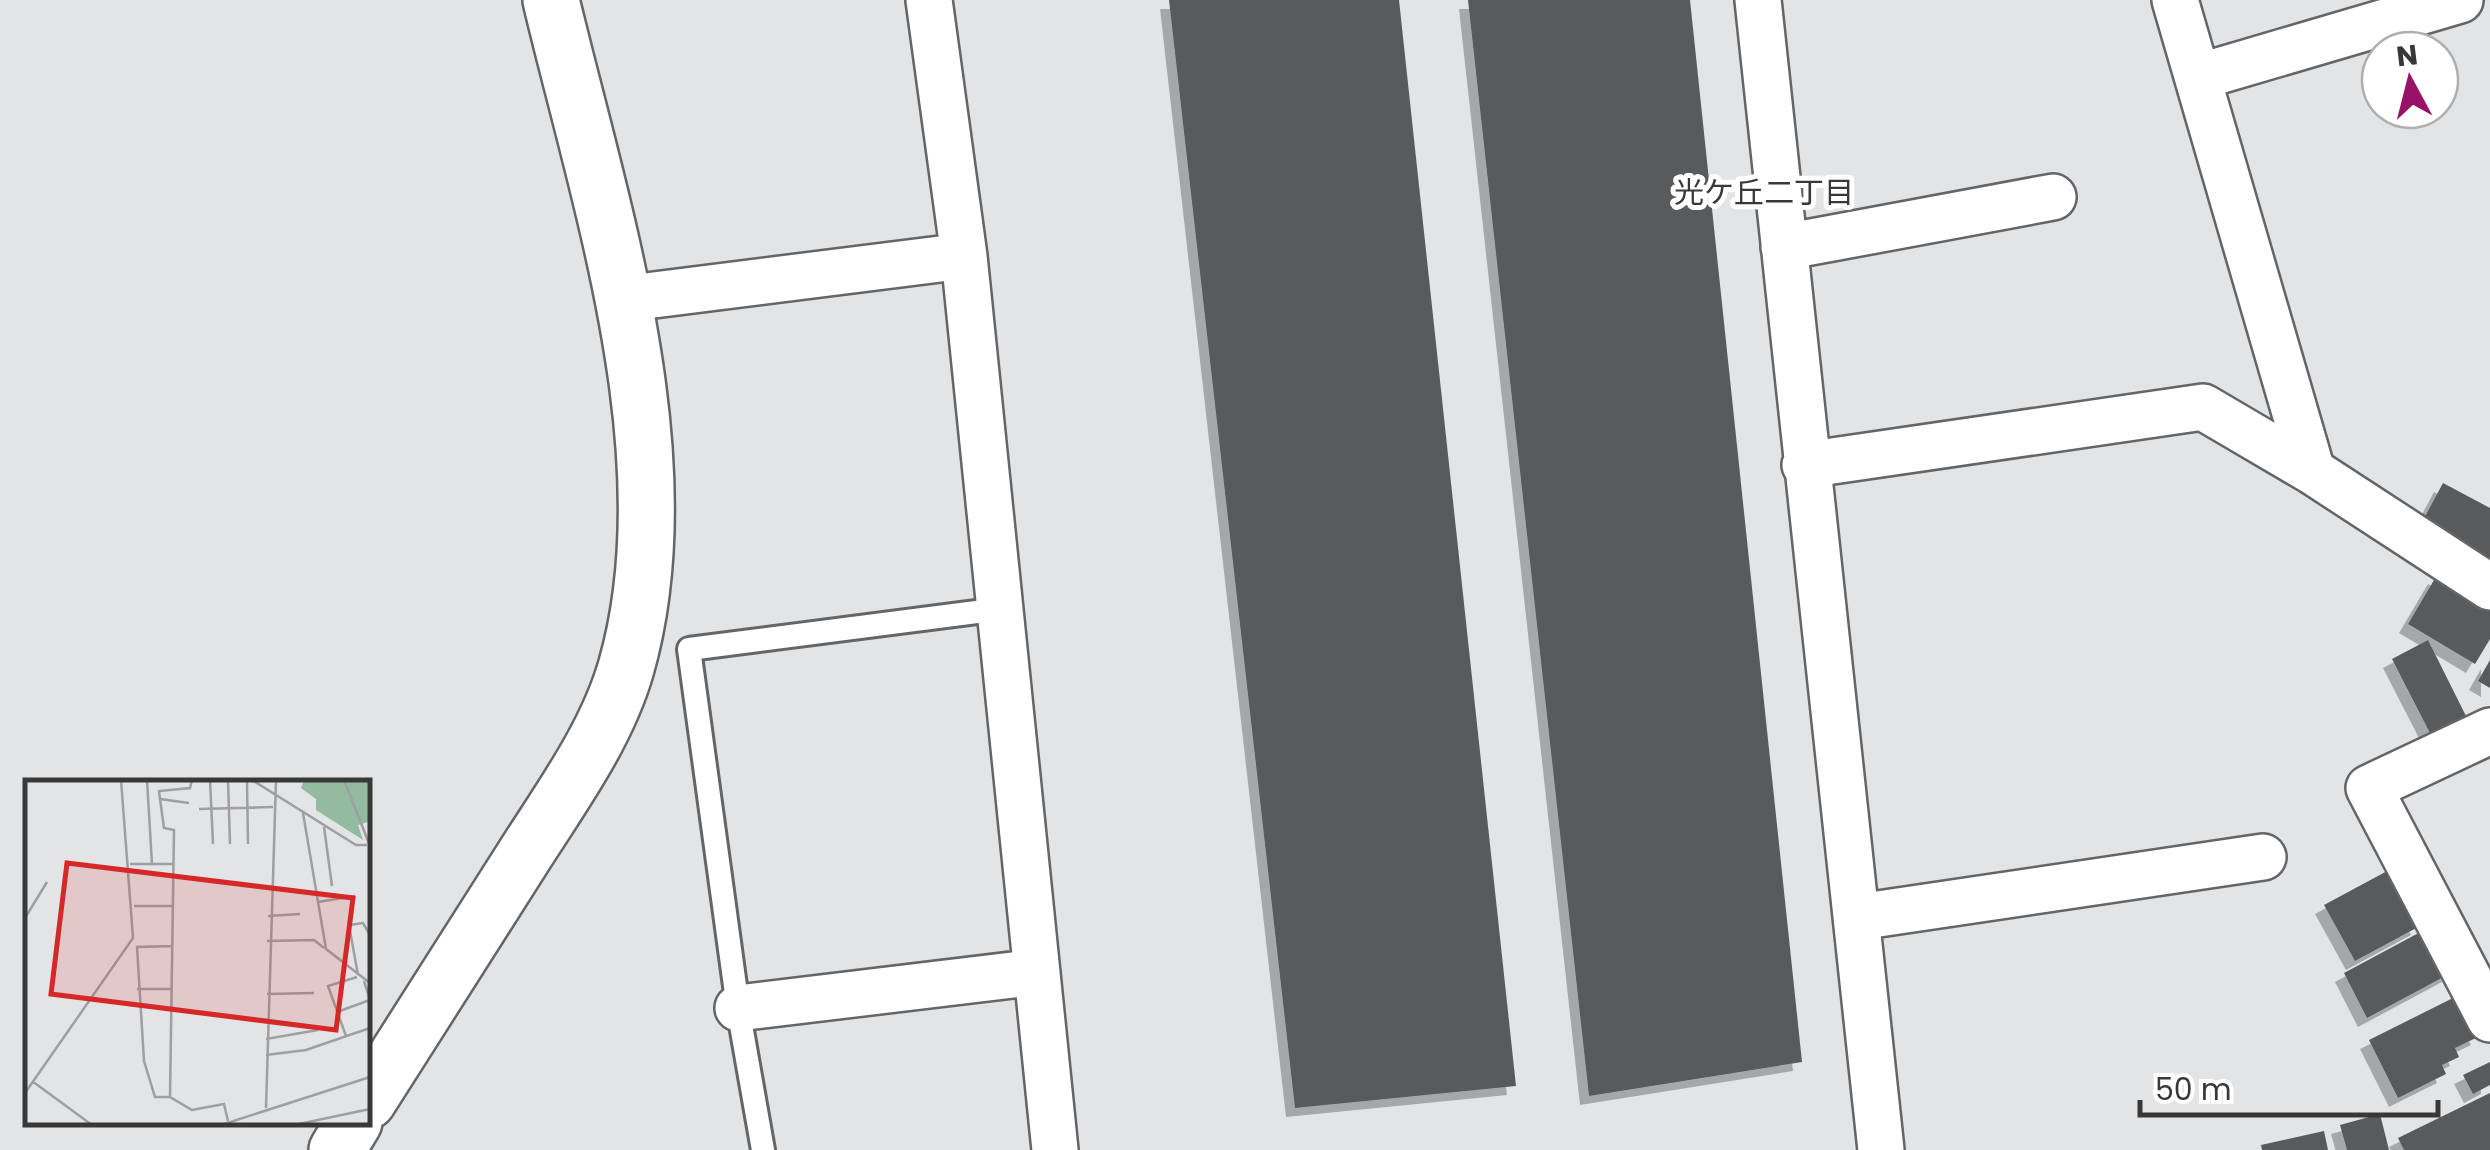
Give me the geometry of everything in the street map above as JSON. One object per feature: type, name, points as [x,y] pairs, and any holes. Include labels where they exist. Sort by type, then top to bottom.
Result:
[{"type":"street","points":[[370,1099],[589,754],[626,669],[644,575],[648,480],[622,300],[551,0]]},
{"type":"street","points":[[929,0],[964,256],[1055,1150]]},
{"type":"street","points":[[1758,0],[1881,1150]]},
{"type":"street","points":[[2175,0],[2312,471]]},
{"type":"street","points":[[2198,77],[2460,0]]},
{"type":"street","points":[[1784,247],[2053,197]]},
{"type":"street","points":[[622,300],[964,256]]},
{"type":"street","points":[[1805,465],[2203,407],[2312,471],[2490,587]]},
{"type":"street","points":[[2486,1002],[2370,788],[2490,731]]},
{"type":"street","points":[[1858,916],[2263,857]]},
{"type":"street","points":[[738,1008],[1037,972]]},
{"type":"street","points":[[336,1150],[352,1125]]},
{"type":"lane","points":[[763,1150],[738,1008],[689,649],[1000,608]]},
{"type":"building","points":[[1169,0],[1399,0],[1516,1086],[1295,1108]]},
{"type":"building","points":[[1468,0],[1690,0],[1802,1062],[1589,1096]]},
{"type":"building","points":[[2443,483],[2490,508],[2490,561],[2421,524]]},
{"type":"building","points":[[2437,575],[2490,606],[2490,639],[2475,664],[2408,624]]},
{"type":"building","points":[[2428,640],[2467,718],[2431,735],[2392,659]]},
{"type":"building","points":[[2490,660],[2490,688],[2478,681]]},
{"type":"building","points":[[2389,870],[2420,926],[2355,961],[2324,905]]},
{"type":"building","points":[[2426,929],[2451,973],[2367,1018],[2344,973]]},
{"type":"building","points":[[2459,995],[2480,1036],[2455,1048],[2459,1057],[2442,1065],[2446,1074],[2398,1098],[2369,1040]]},
{"type":"building","points":[[2490,1062],[2490,1085],[2473,1094],[2463,1075]]},
{"type":"building","points":[[2490,1093],[2490,1150],[2404,1150],[2398,1138]]},
{"type":"building","points":[[2380,1114],[2389,1150],[2347,1150],[2340,1125]]},
{"type":"building","points":[[2324,1131],[2328,1150],[2262,1150],[2261,1145]]},
{"type":"district","name":"光ケ丘二丁目","points":[[1764,193]]}]
